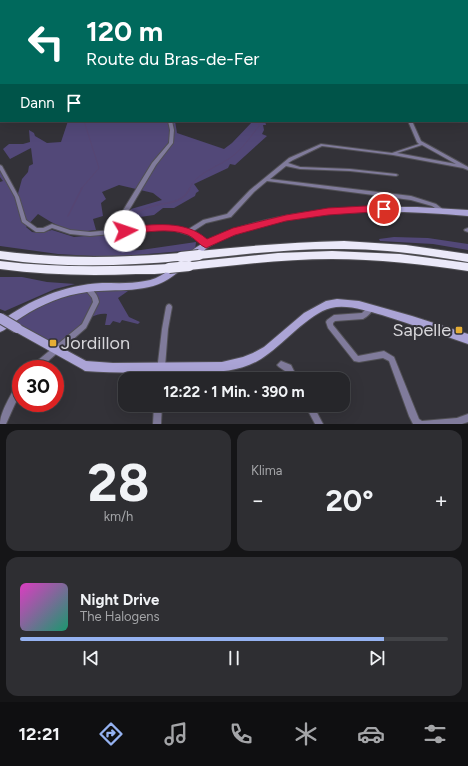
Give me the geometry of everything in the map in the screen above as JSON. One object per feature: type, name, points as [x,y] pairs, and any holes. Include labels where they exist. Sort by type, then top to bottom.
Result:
[{"type":"highway","points":[[0,255],[46,260],[118,261],[181,257],[269,248],[374,246],[468,257]]},
{"type":"highway","points":[[0,250],[46,260]]},
{"type":"highway","points":[[0,266],[97,272],[169,268],[273,257],[332,255],[397,258],[468,267]]},
{"type":"street","points":[[125,231],[125,212],[154,164],[171,143],[172,130],[170,122]]},
{"type":"street","points":[[410,122],[419,142],[468,169]]},
{"type":"street","points":[[393,154],[422,144]]},
{"type":"street","points":[[189,231],[205,221],[229,216],[252,191],[291,159],[317,146],[328,145],[393,154],[463,167]]},
{"type":"street","points":[[285,164],[300,168],[350,170],[396,175]]},
{"type":"street","points":[[0,166],[17,197],[24,221],[36,230],[44,230],[52,226],[76,234],[164,228],[189,231],[206,244]]},
{"type":"street","points":[[267,180],[411,198],[434,205],[443,211]]},
{"type":"street","points":[[0,328],[19,314],[45,300],[69,292],[87,288],[132,288],[155,283],[170,275],[206,244],[216,238],[233,231],[272,221],[313,213],[360,209],[407,209],[468,213]]},
{"type":"street","points":[[44,360],[84,326],[94,309],[96,300],[87,288]]},
{"type":"street","points":[[0,318],[85,366],[112,368],[222,367],[242,362],[256,357],[267,350],[307,316],[329,304],[342,303],[371,308],[468,339]]},
{"type":"street","points":[[161,372],[169,307]]},
{"type":"street","points":[[371,308],[363,316],[334,318],[329,322],[330,326],[359,360],[384,354],[392,359],[416,422],[421,424],[457,422],[468,418]]},
{"type":"street","points":[[281,365],[288,368],[290,372]]},
{"type":"street","points":[[2,424],[12,400]]},
{"type":"street","points":[[157,424],[158,412]]},
{"type":"street","points":[[313,412],[319,424]]},
{"type":"shaded area","points":[[68,122],[175,122],[177,133],[224,149],[232,143],[252,122],[265,122],[266,125],[263,125],[264,130],[262,134],[267,136],[235,165],[230,164],[228,168],[194,184],[199,191],[195,196],[174,208],[163,208],[154,215],[140,217],[137,221],[129,219],[126,216],[131,209],[162,200],[153,193],[119,185],[102,192],[106,199],[101,203],[103,216],[93,219],[96,230],[79,231],[66,229],[38,214],[26,227],[32,232],[40,233],[52,230],[74,237],[139,231],[138,235],[114,239],[111,247],[120,251],[141,250],[196,242],[195,250],[111,257],[58,254],[0,246],[0,182],[3,181],[0,177],[0,166],[17,197],[22,179],[28,172],[29,166],[33,164],[31,148],[10,159],[3,149],[9,144],[23,144],[30,142],[29,130],[34,133],[35,136],[47,143],[61,142]]},
{"type":"shaded area","points":[[394,237],[428,238],[468,244],[468,250],[433,244],[380,241],[379,239]]},
{"type":"shaded area","points":[[0,277],[22,277],[47,282],[75,284],[55,289],[5,311],[0,309]]},
{"type":"shaded area","points":[[100,290],[128,291],[118,298],[129,317],[140,322],[138,324],[122,320],[120,323],[113,321],[110,325],[105,325],[107,314],[100,314],[79,326],[56,350],[10,324],[30,310],[53,300],[76,293]]},
{"type":"waterway","points":[[81,189],[99,168],[84,122]]},
{"type":"waterway","points":[[189,189],[197,178],[203,173],[238,152],[259,126],[259,122]]},
{"type":"waterway","points":[[68,216],[82,188]]},
{"type":"waterway","points":[[138,212],[151,206],[179,200],[190,188]]},
{"type":"place","name":"Sapelle","points":[[459,330]]},
{"type":"place","name":"Jordillon","points":[[53,343]]},
{"type":"route","points":[[125,231],[164,228],[189,231],[202,239],[206,244],[233,231],[286,218],[313,213],[360,209],[384,209]]}]
